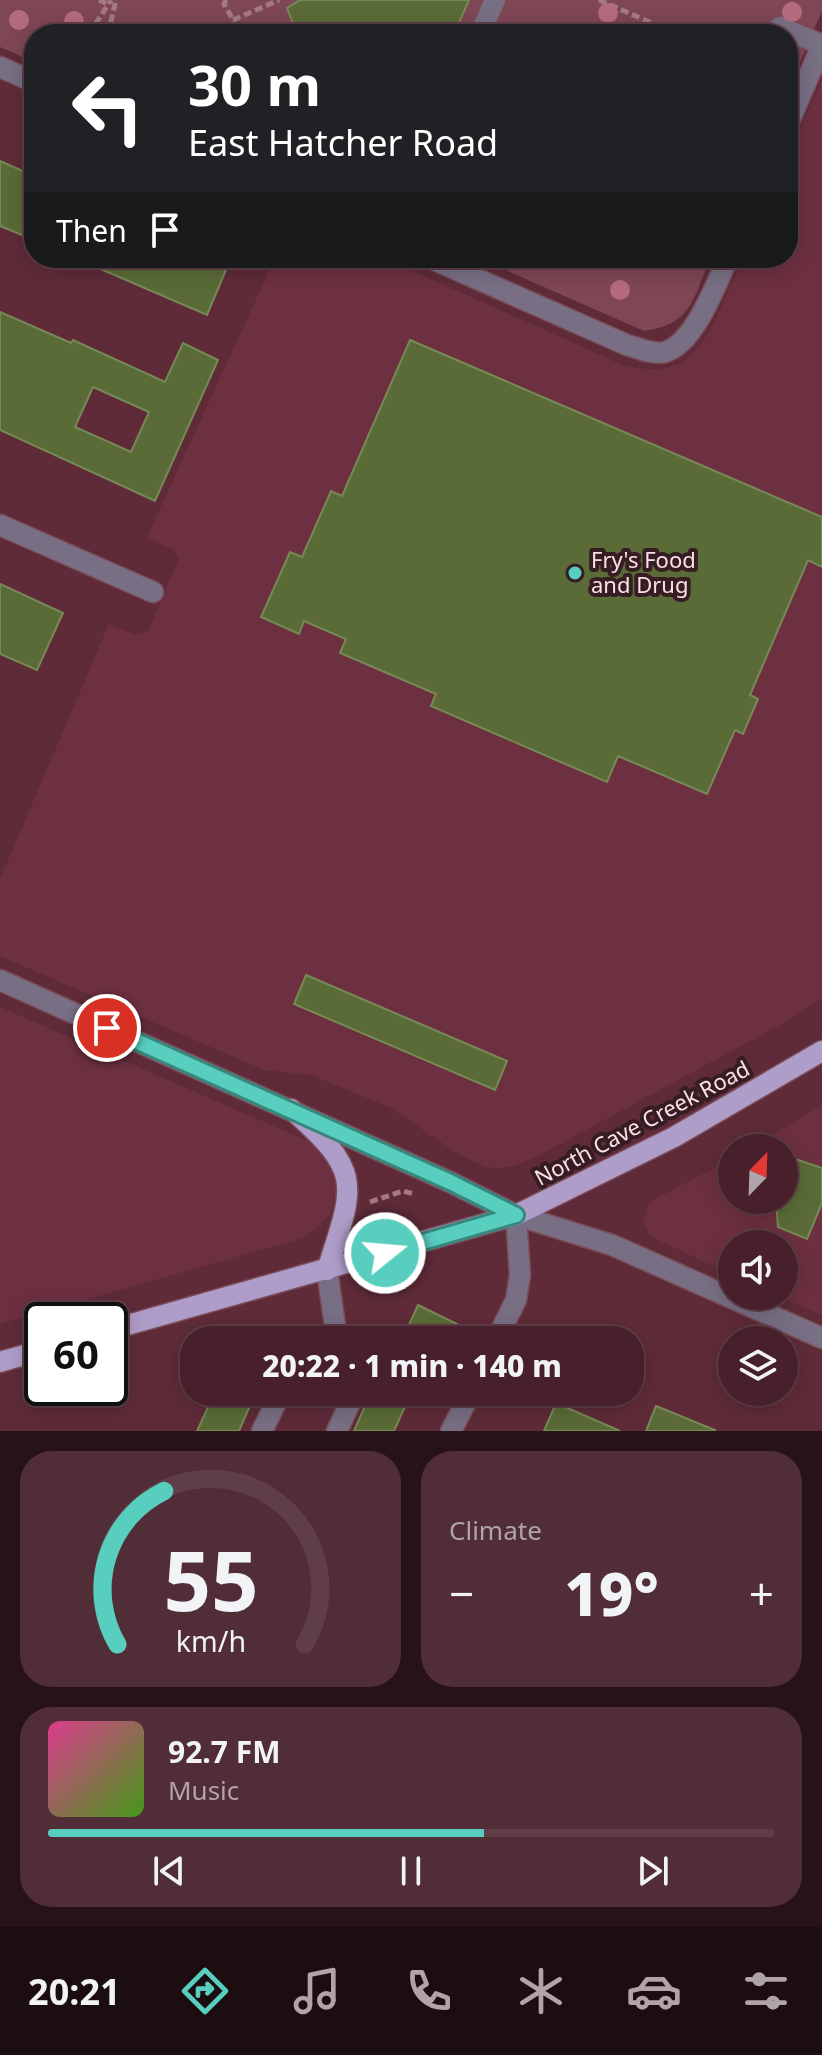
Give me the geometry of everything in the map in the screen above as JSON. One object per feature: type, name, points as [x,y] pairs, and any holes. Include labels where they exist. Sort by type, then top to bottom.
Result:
[{"type":"main road","name":"North Cave Creek Road","points":[[128,1325],[516,1215],[674,1137],[822,1051]]},
{"type":"main road","points":[[291,1109],[331,1147],[344,1167],[349,1187],[347,1209],[327,1270]]},
{"type":"main road","points":[[0,1362],[24,1355]]},
{"type":"street","points":[[484,24],[495,0]]},
{"type":"street","points":[[798,35],[822,45],[798,101]]},
{"type":"street","points":[[0,67],[24,78]]},
{"type":"street","points":[[453,268],[627,345],[646,351],[665,352],[691,332],[724,268]]},
{"type":"street","points":[[0,525],[153,592]]},
{"type":"street","points":[[0,980],[291,1109],[516,1215],[612,1245],[822,1338]]},
{"type":"street","points":[[503,1326],[516,1300],[520,1275],[516,1215]]},
{"type":"street","points":[[327,1270],[335,1326]]},
{"type":"street","points":[[262,1431],[274,1406]]},
{"type":"street","points":[[337,1431],[349,1406]]},
{"type":"street","points":[[451,1431],[464,1406]]},
{"type":"path","points":[[99,0],[111,1]]},
{"type":"path","points":[[226,0],[224,4],[234,24]]},
{"type":"path","points":[[233,20],[279,0]]},
{"type":"path","points":[[599,0],[652,24]]},
{"type":"path","points":[[96,24],[111,1]]},
{"type":"path","points":[[109,24],[111,1]]},
{"type":"path","points":[[361,1205],[403,1191],[414,1194]]},
{"type":"shaded area","points":[[0,0],[822,0],[822,11],[798,67],[798,24],[24,24],[24,58],[0,47]]},
{"type":"shaded area","points":[[822,79],[822,998],[789,1020],[536,1157],[499,1168],[485,1167],[460,1155],[389,1107],[311,1075],[264,1070],[0,956],[0,879],[109,624],[136,635],[148,632],[179,558],[174,550],[147,537],[270,268],[406,268],[627,367],[658,370],[680,364],[697,350],[712,327],[739,268],[798,268],[798,133]]},
{"type":"shaded area","points":[[501,268],[707,268],[682,316],[660,328],[644,331]]},
{"type":"shaded area","points":[[0,1007],[317,1145],[335,1174],[336,1197],[330,1214],[303,1238],[78,1302],[24,1302],[24,1317],[0,1324]]},
{"type":"shaded area","points":[[822,1105],[822,1315],[798,1305],[798,1230],[718,1230],[718,1268],[650,1236],[643,1223],[649,1202],[718,1166],[718,1214],[798,1214],[798,1134],[774,1134]]},
{"type":"building","points":[[300,0],[469,0],[458,24],[293,24],[287,8]]},
{"type":"building","points":[[0,161],[24,172],[24,236],[0,226]]},
{"type":"building","points":[[98,268],[227,268],[207,315]]},
{"type":"building","points":[[0,312],[71,343],[73,340],[165,382],[183,343],[218,360],[155,501],[0,430]],"holes":[[[93,387],[149,412],[131,452],[75,427]]]},
{"type":"building","points":[[410,340],[822,517],[822,567],[808,560],[750,695],[758,699],[743,734],[735,730],[707,794],[618,756],[607,782],[431,706],[436,694],[340,653],[346,639],[304,621],[299,634],[261,617],[290,552],[302,557],[331,491],[342,496]]},
{"type":"building","points":[[0,584],[63,613],[37,670],[0,654]]},
{"type":"building","points":[[306,975],[507,1061],[495,1090],[294,1004]]},
{"type":"building","points":[[798,1160],[822,1168],[822,1203],[807,1239],[798,1235],[798,1230],[778,1227],[777,1214],[798,1214]]},
{"type":"building","points":[[418,1305],[457,1324],[456,1326],[408,1326]]},
{"type":"building","points":[[209,1406],[250,1406],[239,1431],[197,1431]]},
{"type":"building","points":[[365,1406],[405,1406],[394,1431],[354,1431]]},
{"type":"building","points":[[555,1406],[563,1406],[620,1431],[544,1431]]},
{"type":"building","points":[[656,1406],[715,1430],[646,1431]]},
{"type":"place","name":"Fry's Food and Drug","points":[[575,573]]},
{"type":"route","points":[[107,1028],[291,1109],[516,1215],[385,1253]]}]
